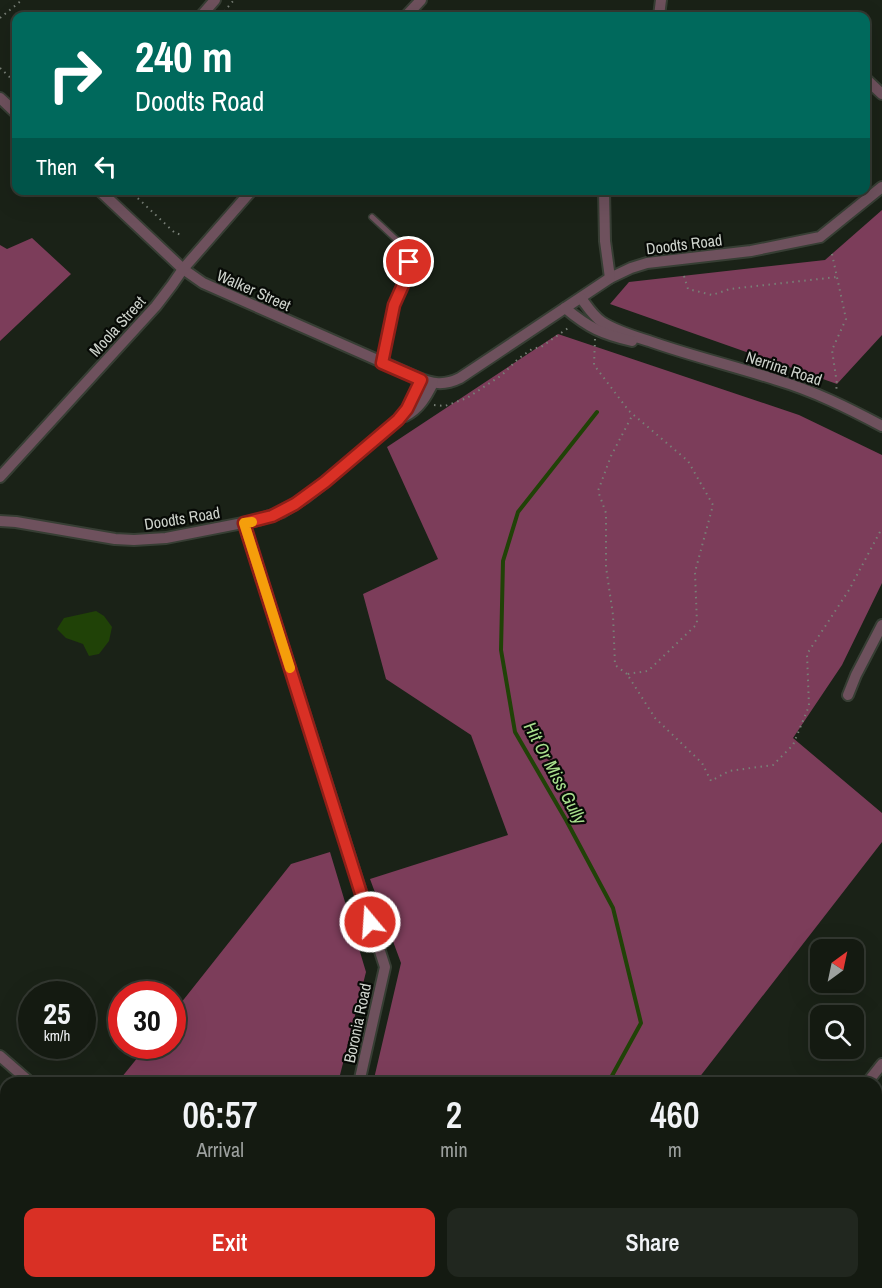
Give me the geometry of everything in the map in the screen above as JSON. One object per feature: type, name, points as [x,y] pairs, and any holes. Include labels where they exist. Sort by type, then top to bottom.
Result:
[{"type":"street","points":[[204,12],[215,0]]},
{"type":"street","points":[[870,83],[882,94]]},
{"type":"street","points":[[0,98],[12,109]]},
{"type":"street","name":"Doodts Road","points":[[0,521],[135,540],[166,538],[258,520],[277,514],[325,482],[392,425],[405,412],[421,380],[450,383],[460,378],[610,278],[631,268],[647,263],[751,251],[820,237],[882,187]]},
{"type":"street","name":"Walker Street","points":[[104,195],[183,269],[203,283],[421,380]]},
{"type":"street","name":"Moola Street","points":[[0,477],[156,306],[183,269],[248,195]]},
{"type":"street","points":[[602,195],[605,245],[610,278]]},
{"type":"street","name":"Nerrina Road","points":[[581,298],[595,316],[606,324],[673,350]]},
{"type":"street","name":"Nerrina Road","points":[[565,308],[597,331],[613,337],[673,350],[777,380],[836,402],[882,426]]},
{"type":"street","name":"Doodts Road","points":[[392,425],[413,412],[422,403],[434,383]]},
{"type":"street","name":"Doodts Road","points":[[0,515],[16,522]]},
{"type":"street","name":"Boronia Road","points":[[244,523],[385,967],[360,1077]]},
{"type":"street","points":[[848,695],[882,626]]},
{"type":"street","points":[[0,1056],[24,1077]]},
{"type":"street","points":[[872,1077],[882,1064]]},
{"type":"lane","points":[[372,217],[398,240],[409,262],[407,276],[394,305],[382,363]]},
{"type":"path","points":[[0,18],[21,0]]},
{"type":"path","points":[[224,12],[234,0]]},
{"type":"path","points":[[0,68],[12,79]]},
{"type":"path","points":[[134,195],[176,233],[182,235]]},
{"type":"path","points":[[832,254],[846,319],[832,350],[837,384],[836,402]]},
{"type":"path","points":[[684,276],[688,289],[712,295],[730,289],[837,277]]},
{"type":"path","points":[[422,403],[445,406],[467,398],[502,375],[532,349],[541,346],[580,320]]},
{"type":"path","points":[[597,331],[594,365],[633,414],[688,461],[713,505],[695,572],[697,624],[648,670],[627,674]]},
{"type":"path","points":[[633,414],[611,456],[598,491],[606,513],[606,567],[613,615],[615,665],[627,674],[655,718],[702,763],[711,781],[729,771],[773,765],[793,745],[809,706],[807,654],[849,590],[882,528]]},
{"type":"shaded area","points":[[882,210],[882,335],[837,384],[610,304],[629,282],[825,260]]},
{"type":"shaded area","points":[[32,238],[71,274],[0,341],[0,245],[7,249]]},
{"type":"shaded area","points":[[558,334],[799,415],[882,455],[882,583],[842,665],[793,738],[882,813],[882,842],[700,1077],[374,1077],[401,963],[370,879],[508,835],[471,735],[386,679],[363,594],[438,559],[387,447]]},
{"type":"shaded area","points":[[96,611],[104,616],[112,627],[109,641],[99,654],[89,656],[83,644],[66,638],[57,629],[64,618]]},
{"type":"shaded area","points":[[330,852],[366,972],[340,1077],[122,1077],[136,1059],[186,1059],[186,997],[291,864]]},
{"type":"waterway","name":"Hit Or Miss Gully","points":[[597,412],[518,512],[503,561],[501,650],[515,732],[613,908],[641,1023],[611,1077]]},
{"type":"slow traffic","points":[[252,522],[244,523],[290,668]]},
{"type":"route","points":[[370,922],[244,523],[277,514],[295,504],[325,482],[404,414],[421,380],[382,363],[394,305],[409,272],[409,262]]}]
